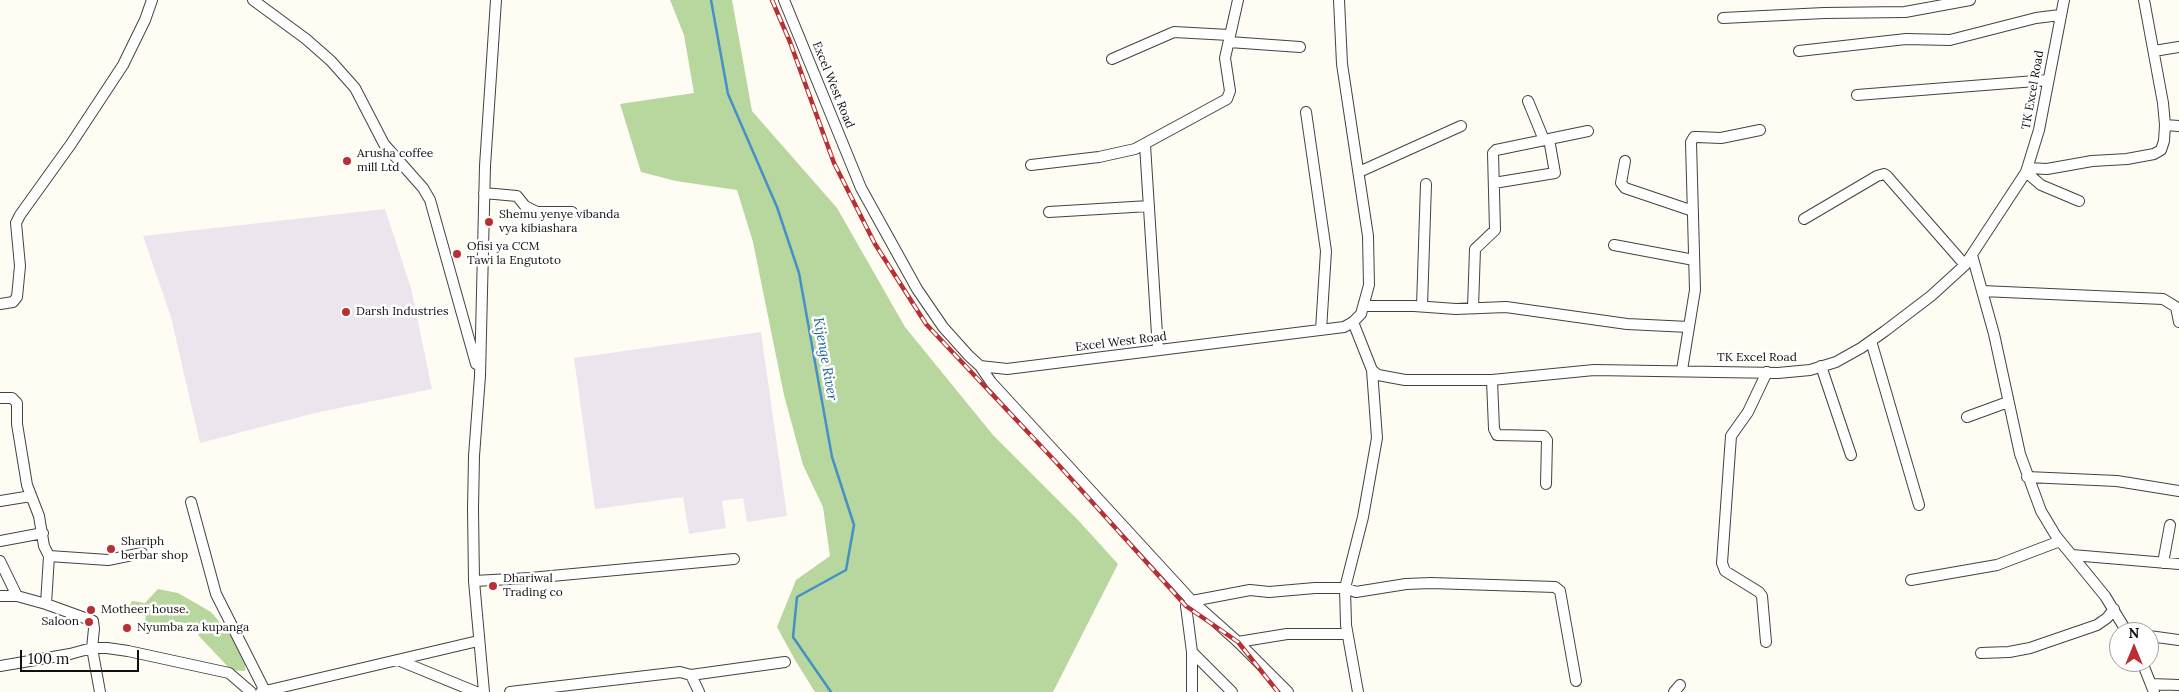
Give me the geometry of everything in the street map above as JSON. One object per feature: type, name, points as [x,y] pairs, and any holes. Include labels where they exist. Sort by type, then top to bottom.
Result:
[{"type":"street","points":[[0,304],[13,302],[17,297],[20,266],[16,223],[20,215],[72,144],[123,65],[142,28],[152,0]]},
{"type":"street","points":[[253,0],[306,39],[331,61],[355,88],[384,144],[397,161],[423,188],[430,200],[480,376]]},
{"type":"street","points":[[484,692],[474,581],[474,456],[480,376],[484,192],[496,0]]},
{"type":"street","name":"Excel West Road","points":[[784,0],[861,188],[917,289],[944,327],[980,366],[1007,369],[1322,330],[1344,327],[1353,322]]},
{"type":"street","points":[[1031,164],[1103,157],[1145,145],[1229,97],[1230,91],[1224,62],[1238,0]]},
{"type":"street","points":[[1339,0],[1341,57],[1370,255],[1369,285],[1365,306],[1353,322],[1372,370],[1377,438],[1362,524],[1345,588],[1347,634],[1358,692]]},
{"type":"street","points":[[1723,18],[1824,13],[1905,12],[1970,0]]},
{"type":"street","name":"TK Excel Road","points":[[1372,370],[1378,375],[1405,380],[1492,380],[1594,370],[1766,372],[1810,370],[1836,362],[1871,341],[1931,296],[1965,265],[2027,170],[2039,130],[2064,0]]},
{"type":"street","points":[[2027,170],[2047,169],[2092,161],[2154,154],[2163,147],[2165,125],[2144,0]]},
{"type":"street","points":[[1799,51],[1906,38],[1950,40],[2036,18],[2060,15]]},
{"type":"street","points":[[1112,60],[1174,32],[1300,47]]},
{"type":"street","points":[[2154,51],[2179,47]]},
{"type":"street","points":[[1857,95],[2048,80]]},
{"type":"street","points":[[1494,183],[1555,173],[1546,140],[1528,101]]},
{"type":"street","points":[[1306,112],[1326,251],[1322,330]]},
{"type":"street","points":[[2165,125],[2179,126]]},
{"type":"street","points":[[1359,172],[1461,126]]},
{"type":"street","points":[[1682,370],[1695,290],[1692,139],[1697,137],[1720,138],[1760,130]]},
{"type":"street","points":[[1472,308],[1475,249],[1495,230],[1492,156],[1496,150],[1588,131]]},
{"type":"street","points":[[1145,145],[1158,350]]},
{"type":"street","points":[[1625,161],[1621,183],[1625,188],[1693,211]]},
{"type":"street","points":[[2027,170],[2041,185],[2079,201]]},
{"type":"street","points":[[1804,219],[1884,174],[1965,265]]},
{"type":"street","points":[[1422,306],[1426,184]]},
{"type":"street","points":[[484,192],[517,196],[525,206],[537,212],[572,212]]},
{"type":"street","points":[[1048,212],[1149,206]]},
{"type":"street","points":[[1614,245],[1694,260]]},
{"type":"street","points":[[1972,255],[1994,334],[2008,402],[2027,477],[2041,511],[2060,541],[2114,609],[2121,622]]},
{"type":"street","points":[[1982,291],[2078,297],[2163,299],[2178,304],[2179,322]]},
{"type":"street","points":[[1365,306],[1506,307],[1611,322],[1689,327]]},
{"type":"street","points":[[1871,341],[1919,505]]},
{"type":"street","points":[[980,366],[991,382],[1189,604],[1238,642],[1288,692]]},
{"type":"street","points":[[1821,366],[1851,455]]},
{"type":"street","points":[[1766,372],[1751,406],[1731,436],[1722,564],[1725,571],[1759,592],[1762,596],[1766,642]]},
{"type":"street","points":[[1492,380],[1494,429],[1497,435],[1544,436],[1547,440],[1546,484]]},
{"type":"street","points":[[0,398],[12,398],[16,403],[16,424],[27,485],[43,533],[44,546],[49,556],[46,604]]},
{"type":"street","points":[[1967,417],[2008,402]]},
{"type":"street","points":[[2027,477],[2117,481],[2179,491]]},
{"type":"street","points":[[0,501],[31,496]]},
{"type":"street","points":[[191,502],[216,594],[263,691],[478,641]]},
{"type":"street","points":[[2164,562],[2170,525]]},
{"type":"street","points":[[0,541],[43,533]]},
{"type":"street","points":[[1911,580],[1997,565],[2060,541]]},
{"type":"street","points":[[49,556],[108,560],[142,553]]},
{"type":"street","points":[[2072,555],[2179,564]]},
{"type":"street","points":[[474,581],[530,578],[734,559]]},
{"type":"street","points":[[0,561],[17,596]]},
{"type":"street","points":[[1189,604],[1250,590],[1269,592],[1315,588],[1345,588],[1356,592],[1406,584],[1431,583],[1555,587],[1560,591],[1576,681]]},
{"type":"street","points":[[0,596],[17,596],[93,621],[92,648],[100,692]]},
{"type":"street","points":[[1189,604],[1192,692]]},
{"type":"street","points":[[1981,653],[2009,652],[2030,648],[2098,625],[2114,609]]},
{"type":"street","points":[[1238,642],[1287,634],[1347,634]]},
{"type":"street","points":[[2159,637],[2179,640]]},
{"type":"street","points":[[0,666],[70,654],[92,648],[128,651],[229,674],[251,692]]},
{"type":"street","points":[[1192,652],[1232,692]]},
{"type":"street","points":[[398,660],[476,692]]},
{"type":"street","points":[[510,692],[680,672],[691,674],[785,662]]},
{"type":"street","points":[[2146,672],[2152,688],[2179,684]]},
{"type":"street","points":[[691,674],[699,692]]},
{"type":"shaded area","points":[[385,209],[411,288],[432,389],[315,413],[200,443],[171,317],[143,236]]},
{"type":"shaded area","points":[[761,332],[787,516],[747,522],[743,498],[722,501],[726,528],[689,534],[683,497],[595,509],[574,358]]},
{"type":"green space","points":[[670,0],[732,0],[752,111],[837,208],[905,327],[993,435],[1078,520],[1118,564],[1053,692],[815,692],[795,660],[777,627],[796,580],[830,556],[823,507],[803,465],[784,395],[753,242],[737,190],[676,181],[641,172],[620,104],[694,93],[684,35]]},
{"type":"green space","points":[[158,589],[178,593],[211,612],[246,653],[245,671],[231,670],[198,635],[204,628],[170,621],[169,631],[143,628],[146,616],[126,613],[132,601],[145,603]]},
{"type":"waterway","name":"Kijenge River","points":[[711,0],[728,94],[777,207],[799,273],[832,457],[854,525],[846,570],[797,597],[793,637],[831,692]]},
{"type":"railway","points":[[772,0],[790,42],[834,163],[875,244],[926,324],[1055,461],[1186,606],[1238,642],[1278,692]]},
{"type":"place","name":"Arusha coffee mill Ltd","points":[[347,161]]},
{"type":"place","name":"Shemu yenye vibanda vya kibiashara","points":[[489,222]]},
{"type":"place","name":"Ofisi ya CCM Tawi la Engutoto","points":[[457,254]]},
{"type":"place","name":"Darsh Industries","points":[[346,312]]},
{"type":"place","name":"Shariph berbar shop","points":[[111,549]]},
{"type":"place","name":"Dhariwal Trading co","points":[[493,586]]},
{"type":"place","name":"Motheer house.","points":[[91,610]]},
{"type":"place","name":"Saloon","points":[[89,622]]},
{"type":"place","name":"Nyumba za kupanga","points":[[127,628]]}]
